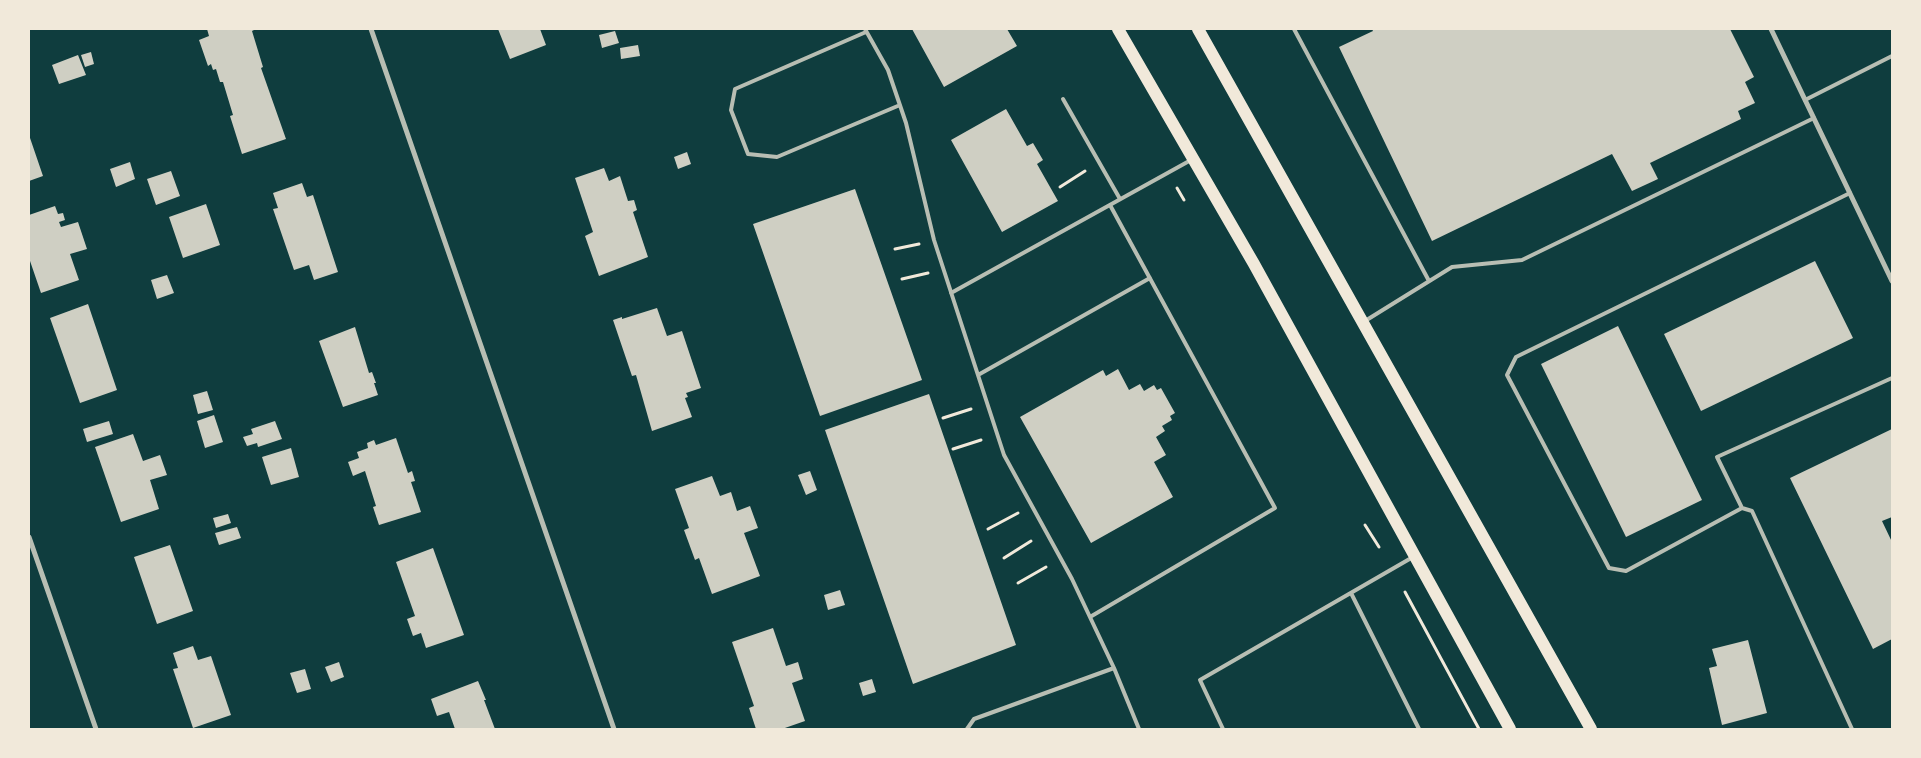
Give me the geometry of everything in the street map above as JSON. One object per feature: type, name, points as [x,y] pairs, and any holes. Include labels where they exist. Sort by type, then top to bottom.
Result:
[{"type":"main road","points":[[1118,29],[1254,264],[1510,729]]},
{"type":"main road","points":[[1198,29],[1591,729]]},
{"type":"street","points":[[371,29],[614,729]]},
{"type":"street","points":[[1771,29],[1892,281]]},
{"type":"street","points":[[29,536],[96,729]]},
{"type":"lane","points":[[1294,29],[1429,280]]},
{"type":"lane","points":[[900,105],[777,157],[748,154],[731,110],[735,89],[865,30],[888,70],[900,105],[934,240],[1004,455],[1061,559],[1090,617],[1114,668],[1139,729]]},
{"type":"lane","points":[[1805,100],[1892,56]]},
{"type":"lane","points":[[1063,99],[1120,199]]},
{"type":"lane","points":[[1364,322],[1452,266],[1522,260],[1814,118]]},
{"type":"lane","points":[[951,293],[1193,159]]},
{"type":"lane","points":[[1850,193],[1516,357],[1506,375],[1610,568],[1626,571],[1742,508],[1752,511],[1852,729]]},
{"type":"lane","points":[[1090,617],[1275,508],[1110,205]]},
{"type":"lane","points":[[978,375],[1150,278]]},
{"type":"lane","points":[[1742,508],[1717,456],[1892,378]]},
{"type":"lane","points":[[1223,729],[1200,680],[1414,557]]},
{"type":"lane","points":[[1351,593],[1419,729]]},
{"type":"lane","points":[[967,729],[974,719],[1114,668]]},
{"type":"path","points":[[1060,187],[1099,163]]},
{"type":"path","points":[[895,249],[934,240]]},
{"type":"path","points":[[902,279],[943,269]]},
{"type":"path","points":[[943,418],[987,403]]},
{"type":"path","points":[[953,449],[998,434]]},
{"type":"path","points":[[988,530],[1032,505]]},
{"type":"path","points":[[1365,525],[1379,547]]},
{"type":"path","points":[[1004,558],[1046,532]]},
{"type":"path","points":[[1018,583],[1061,559]]},
{"type":"path","points":[[1404,592],[1479,729]]},
{"type":"building","points":[[207,29],[256,29],[252,31],[263,67],[261,68],[286,139],[242,154],[230,116],[233,115],[223,82],[220,82],[216,69],[213,70],[211,64],[208,66],[199,40],[209,36]]},
{"type":"building","points":[[498,29],[540,29],[546,45],[510,59]]},
{"type":"building","points":[[912,29],[1007,29],[1017,46],[944,87]]},
{"type":"building","points":[[1372,29],[1730,29],[1754,77],[1745,82],[1755,103],[1738,111],[1741,119],[1650,163],[1658,179],[1632,191],[1612,154],[1432,241],[1339,47],[1373,31]]},
{"type":"building","points":[[615,31],[619,43],[602,48],[599,35]]},
{"type":"building","points":[[638,45],[640,56],[621,59],[620,48]]},
{"type":"building","points":[[91,52],[94,64],[85,67],[81,55]]},
{"type":"building","points":[[78,55],[86,75],[59,84],[52,65]]},
{"type":"building","points":[[1006,109],[1027,146],[1033,143],[1043,160],[1037,164],[1058,201],[1002,232],[951,140]]},
{"type":"building","points":[[29,135],[43,176],[29,181]]},
{"type":"building","points":[[687,152],[691,164],[678,169],[674,157]]},
{"type":"building","points":[[130,162],[135,179],[116,187],[110,169]]},
{"type":"building","points":[[604,168],[609,181],[620,176],[628,201],[634,200],[637,210],[633,212],[648,257],[599,276],[585,236],[593,232],[575,178]]},
{"type":"building","points":[[171,171],[180,196],[156,205],[147,179]]},
{"type":"building","points":[[302,183],[307,197],[313,195],[338,272],[314,280],[309,265],[294,270],[273,209],[278,208],[273,193]]},
{"type":"building","points":[[855,189],[922,380],[820,416],[753,224]]},
{"type":"building","points":[[206,204],[220,245],[183,258],[169,217]]},
{"type":"building","points":[[55,206],[58,214],[63,213],[65,220],[59,222],[61,227],[78,222],[87,249],[70,254],[79,280],[41,293],[29,258],[29,215]]},
{"type":"building","points":[[1815,261],[1853,338],[1701,411],[1664,334]]},
{"type":"building","points":[[167,275],[174,293],[157,299],[151,280]]},
{"type":"building","points":[[88,304],[117,390],[80,403],[50,318]]},
{"type":"building","points":[[657,308],[667,336],[682,331],[701,388],[686,393],[688,397],[685,398],[692,417],[652,431],[636,375],[632,376],[613,320]]},
{"type":"building","points":[[1618,326],[1702,500],[1626,537],[1541,364]]},
{"type":"building","points":[[355,327],[369,373],[372,372],[376,383],[374,383],[378,395],[343,407],[319,341]]},
{"type":"building","points":[[1118,369],[1129,390],[1140,384],[1144,391],[1154,385],[1157,390],[1161,388],[1175,413],[1170,416],[1172,420],[1162,426],[1165,431],[1156,437],[1166,455],[1154,462],[1173,497],[1091,543],[1020,417],[1103,370],[1106,376]]},
{"type":"building","points":[[207,391],[213,410],[198,414],[193,395]]},
{"type":"building","points":[[929,394],[1016,645],[913,684],[825,430]]},
{"type":"building","points":[[214,415],[223,442],[205,448],[197,421]]},
{"type":"building","points":[[109,421],[113,434],[87,442],[83,429]]},
{"type":"building","points":[[275,421],[282,439],[258,447],[257,443],[247,446],[243,437],[253,434],[251,429]]},
{"type":"building","points":[[1892,429],[1892,517],[1882,521],[1892,542],[1892,639],[1873,649],[1790,478]]},
{"type":"building","points":[[133,434],[143,461],[160,455],[167,475],[150,480],[159,509],[121,522],[95,447]]},
{"type":"building","points":[[396,438],[408,473],[412,471],[415,481],[411,482],[421,512],[379,525],[373,507],[376,506],[365,471],[353,476],[348,462],[359,458],[357,452],[368,448],[367,443],[374,440],[376,445]]},
{"type":"building","points":[[291,448],[299,477],[271,485],[262,457]]},
{"type":"building","points":[[810,471],[817,490],[806,495],[798,475]]},
{"type":"building","points":[[712,476],[720,496],[731,492],[737,511],[750,506],[758,528],[744,533],[760,576],[712,594],[699,558],[695,560],[684,530],[689,528],[675,489]]},
{"type":"building","points":[[228,514],[231,523],[216,528],[213,518]]},
{"type":"building","points":[[237,527],[241,538],[219,545],[215,533]]},
{"type":"building","points":[[170,545],[193,611],[157,624],[134,557]]},
{"type":"building","points":[[433,548],[464,635],[426,648],[421,633],[413,636],[407,619],[415,616],[396,562]]},
{"type":"building","points":[[840,590],[845,605],[828,610],[824,595]]},
{"type":"building","points":[[773,628],[786,666],[798,662],[803,679],[792,683],[805,721],[782,729],[756,729],[749,708],[754,706],[732,642]]},
{"type":"building","points":[[1748,640],[1767,713],[1722,725],[1709,668],[1717,666],[1712,649]]},
{"type":"building","points":[[193,646],[198,660],[211,656],[231,715],[193,728],[173,669],[178,668],[173,653]]},
{"type":"building","points":[[339,662],[344,677],[331,682],[325,667]]},
{"type":"building","points":[[305,669],[311,689],[297,693],[290,673]]},
{"type":"building","points":[[872,679],[876,692],[863,696],[859,683]]},
{"type":"building","points":[[478,681],[495,729],[455,729],[449,712],[437,716],[431,699]]}]
